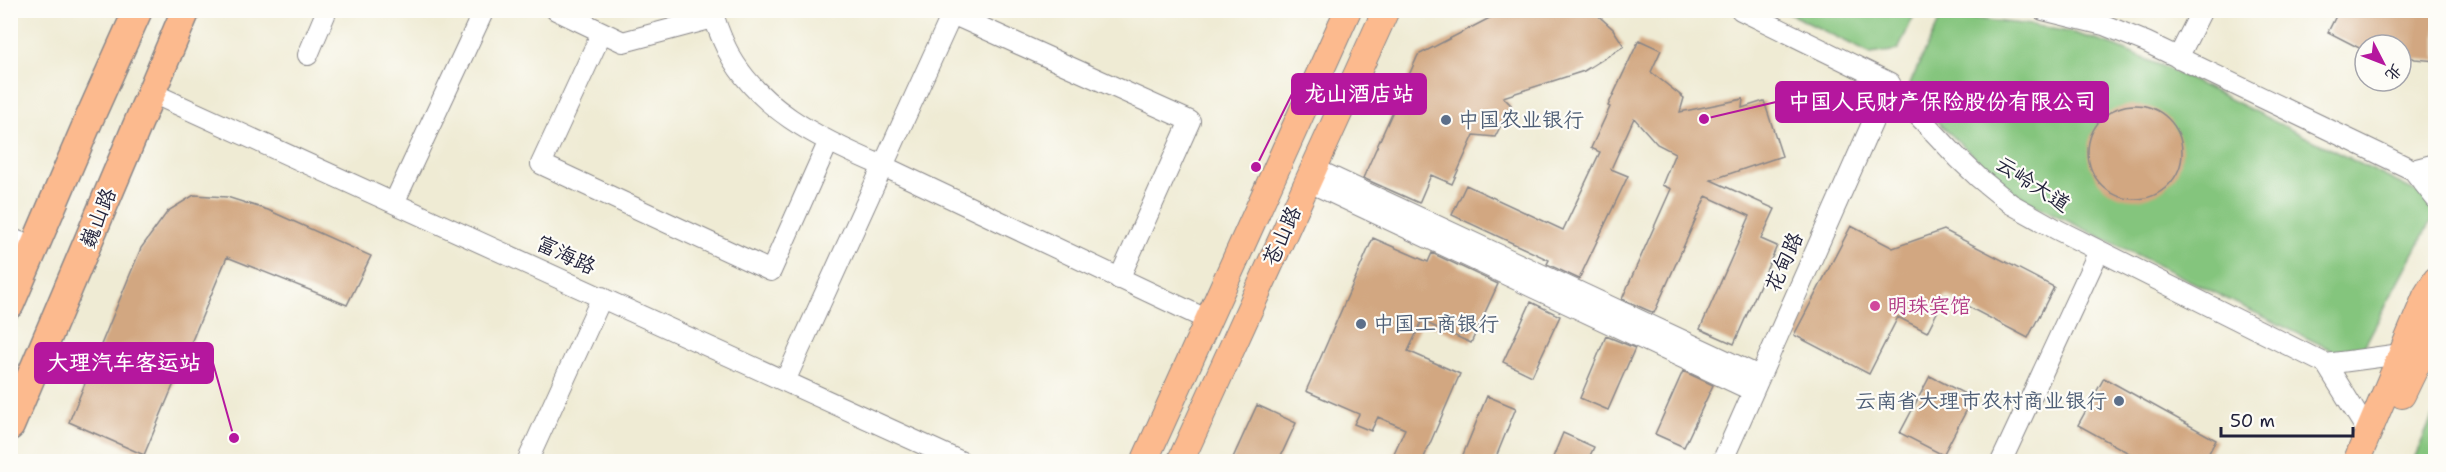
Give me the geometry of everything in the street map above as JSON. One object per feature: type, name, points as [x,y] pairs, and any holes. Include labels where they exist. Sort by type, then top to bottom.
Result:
[{"type":"highway","points":[[10,304],[22,243],[138,10]]},
{"type":"highway","name":"巍山路","points":[[10,426],[186,10]]},
{"type":"main road","name":"苍山路","points":[[1144,462],[1348,10]]},
{"type":"main road","name":"苍山路","points":[[1180,462],[1386,10]]},
{"type":"main road","points":[[2356,462],[2426,296],[2436,280]]},
{"type":"main road","points":[[2374,462],[2402,394],[2436,325]]},
{"type":"street","points":[[308,55],[327,10]]},
{"type":"street","points":[[394,202],[484,10]]},
{"type":"street","points":[[556,10],[623,42],[713,14],[728,52],[742,74],[765,99],[828,143],[883,166],[1208,320]]},
{"type":"street","name":"云岭大道","points":[[1741,10],[1890,82],[1892,88],[1958,158],[1996,192],[2032,216],[2326,364]]},
{"type":"street","points":[[2043,10],[2104,24],[2413,170],[2436,199]]},
{"type":"street","points":[[2178,58],[2202,10]]},
{"type":"street","points":[[785,381],[883,166],[949,12],[1190,121],[1119,279]]},
{"type":"street","points":[[602,32],[541,164],[771,271],[828,143]]},
{"type":"street","name":"花甸路","points":[[1722,462],[1890,82]]},
{"type":"street","name":"富海路","points":[[150,92],[962,462]]},
{"type":"street","points":[[2413,170],[2436,164]]},
{"type":"street","points":[[1310,175],[1756,383]]},
{"type":"street","points":[[2001,462],[2099,251]]},
{"type":"street","points":[[527,462],[602,297]]},
{"type":"street","points":[[2368,432],[2326,364],[2401,354]]},
{"type":"green space","points":[[1784,11],[1914,11],[1898,50],[1871,54]]},
{"type":"green space","points":[[1942,15],[2032,25],[2074,33],[2115,46],[2173,71],[2435,201],[2435,213],[2356,362],[2029,202],[2002,183],[1906,92]]},
{"type":"green space","points":[[2435,411],[2435,461],[2413,461]]},
{"type":"building","name":"中国农业银行","points":[[1505,10],[1592,10],[1613,29],[1624,46],[1584,71],[1503,97],[1511,105],[1495,137],[1474,135],[1452,184],[1431,175],[1419,203],[1363,178],[1418,55]]},
{"type":"building","points":[[2339,10],[2436,10],[2436,61],[2413,58],[2413,33],[2353,33],[2353,45],[2328,32]]},
{"type":"building","points":[[1639,40],[1661,50],[1651,72],[1684,98],[1680,112],[1743,99],[1742,108],[1764,101],[1782,156],[1711,180],[1775,209],[1761,239],[1777,246],[1734,344],[1700,329],[1750,216],[1706,196],[1654,313],[1622,299],[1671,189],[1662,185],[1675,153],[1657,144],[1634,118],[1611,169],[1628,176],[1579,279],[1547,264],[1549,260],[1452,215],[1466,185],[1563,230],[1600,152],[1591,148]]},
{"type":"building","points":[[2135,105],[2153,108],[2168,119],[2179,134],[2182,152],[2179,170],[2168,185],[2153,196],[2135,199],[2117,196],[2102,185],[2091,170],[2088,152],[2091,134],[2102,119],[2117,108]]},
{"type":"building","points":[[194,195],[227,197],[268,210],[371,256],[347,305],[227,257],[144,455],[69,422],[141,248],[168,211]]},
{"type":"building","name":"明珠宾馆","points":[[1851,226],[1893,248],[1944,230],[2054,287],[2028,338],[1946,295],[1927,332],[1898,317],[1869,374],[1794,335]]},
{"type":"building","points":[[1373,238],[1428,262],[1432,253],[1498,284],[1471,343],[1422,321],[1408,351],[1460,374],[1422,462],[1390,462],[1405,429],[1378,417],[1371,431],[1354,424],[1359,414],[1306,391]]},
{"type":"building","points":[[1531,302],[1560,316],[1532,376],[1503,362]]},
{"type":"building","points":[[1606,336],[1635,348],[1608,410],[1580,398]]},
{"type":"building","points":[[1683,371],[1713,385],[1684,447],[1655,434]]},
{"type":"building","points":[[1930,376],[1973,398],[1943,455],[1900,433]]},
{"type":"building","name":"云南省大理市农村商业银行","points":[[2104,378],[2216,440],[2204,462],[2145,462],[2078,425]]},
{"type":"building","points":[[1487,396],[1516,408],[1494,462],[1460,462]]},
{"type":"building","points":[[1257,405],[1296,423],[1278,462],[1231,462]]},
{"type":"building","points":[[1563,433],[1594,447],[1587,462],[1551,462]]},
{"type":"place","name":"中国人民财产保险股份有限公司","points":[[1704,119]]},
{"type":"place","name":"中国农业银行","points":[[1446,120]]},
{"type":"place","name":"龙山酒店站","points":[[1256,167]]},
{"type":"place","name":"明珠宾馆","points":[[1875,306]]},
{"type":"place","name":"中国工商银行","points":[[1361,324]]},
{"type":"place","name":"云南省大理市农村商业银行","points":[[2119,401]]},
{"type":"place","name":"大理汽车客运站","points":[[234,438]]}]
